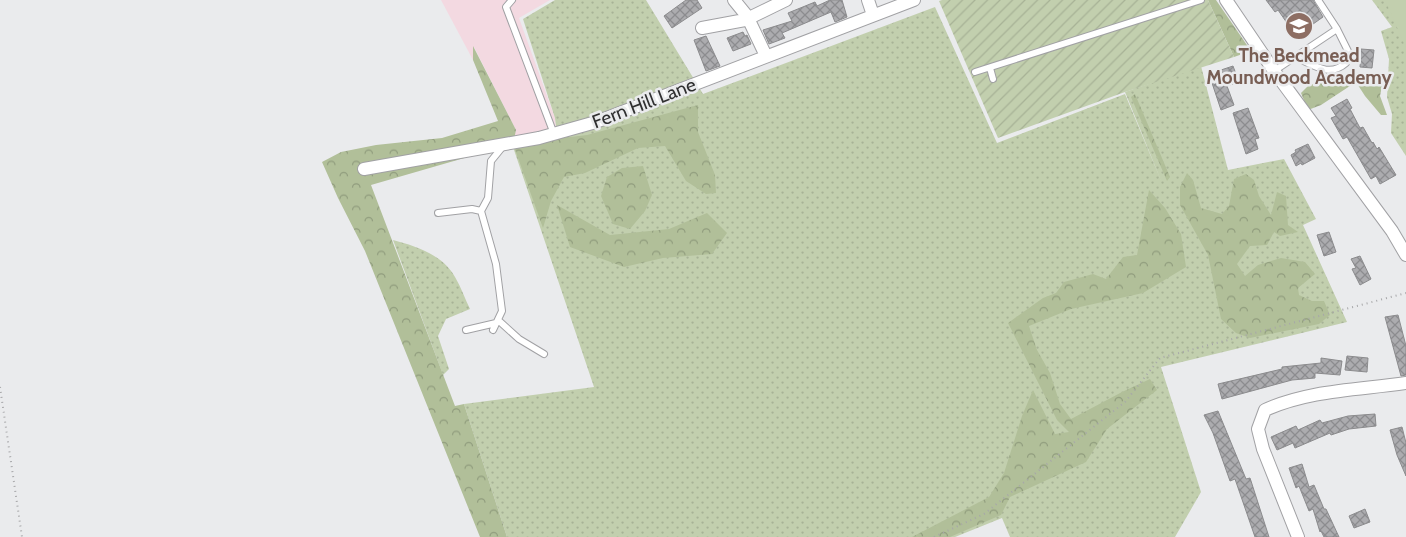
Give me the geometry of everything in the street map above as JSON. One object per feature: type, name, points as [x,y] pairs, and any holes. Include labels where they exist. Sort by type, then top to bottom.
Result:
[{"type":"street","points":[[734,0],[748,19],[766,56]]},
{"type":"street","points":[[702,28],[748,19],[786,0]]},
{"type":"street","points":[[868,0],[873,15]]},
{"type":"street","name":"Fern Hill Lane","points":[[364,169],[504,145],[596,122],[914,0]]},
{"type":"street","points":[[1226,0],[1274,71],[1392,231],[1406,255]]},
{"type":"street","points":[[1298,537],[1263,449],[1258,429],[1264,410],[1283,402],[1331,392],[1406,384]]},
{"type":"lane","points":[[512,0],[506,7],[554,134]]},
{"type":"lane","points":[[975,72],[1201,0]]},
{"type":"lane","points":[[1296,58],[1326,71],[1338,70],[1346,63],[1348,51],[1337,29],[1318,0]]},
{"type":"lane","points":[[1274,71],[1337,29]]},
{"type":"lane","points":[[990,68],[994,79]]},
{"type":"lane","points":[[496,324],[502,311],[496,264],[481,211],[488,198],[490,161],[504,145]]},
{"type":"lane","points":[[438,213],[472,209],[481,211]]},
{"type":"lane","points":[[466,330],[496,324],[544,354]]},
{"type":"path","points":[[934,537],[984,514],[1117,409],[1125,402],[1160,358],[1406,293]]},
{"type":"path","points":[[0,387],[22,537]]},
{"type":"shaded area","points":[[441,0],[550,0],[519,18],[555,118],[556,126],[561,133],[512,143],[516,130],[474,47],[473,60]]},
{"type":"green space","points":[[555,0],[646,0],[703,94],[935,7],[997,143],[1125,94],[1162,183],[1125,92],[1201,66],[1228,170],[1284,159],[1316,219],[1303,225],[1347,322],[1161,367],[1201,492],[1175,537],[1010,537],[1002,518],[955,537],[507,537],[464,404],[594,387],[513,147],[561,133],[556,126],[523,19]]},
{"type":"green space","points":[[1208,0],[1216,0],[1251,51],[1234,57]]},
{"type":"green space","points":[[1208,0],[1234,57],[1125,92],[998,138],[939,1]]},
{"type":"green space","points":[[1372,0],[1406,0],[1406,156],[1391,133],[1392,114],[1387,97],[1389,59],[1381,31],[1392,27]]},
{"type":"green space","points":[[1385,0],[1406,0],[1406,48]]},
{"type":"green space","points":[[473,46],[516,130],[513,144],[371,185],[455,406],[464,404],[507,537],[480,537],[365,251],[322,162],[341,152],[376,145],[442,138],[498,121],[473,60]]},
{"type":"green space","points":[[1347,75],[1384,76],[1380,96],[1387,115],[1381,115],[1356,82],[1321,105],[1308,110],[1301,93],[1309,85]]},
{"type":"green space","points":[[1135,94],[1170,177],[1167,181],[1131,97]]},
{"type":"green space","points":[[698,105],[698,132],[715,175],[716,193],[706,194],[686,181],[665,146],[638,148],[585,173],[564,177],[551,201],[543,228],[513,144],[587,135]]},
{"type":"green space","points":[[643,166],[652,195],[645,211],[630,229],[613,224],[601,196],[607,177],[622,168]]},
{"type":"green space","points":[[1187,173],[1193,180],[1201,208],[1222,214],[1229,206],[1234,179],[1246,174],[1254,180],[1259,196],[1271,215],[1277,192],[1286,196],[1288,225],[1298,232],[1280,236],[1274,232],[1267,245],[1250,246],[1237,264],[1245,276],[1258,265],[1281,258],[1305,262],[1315,274],[1298,288],[1299,295],[1312,301],[1324,301],[1330,315],[1319,324],[1250,338],[1236,333],[1221,319],[1208,255],[1180,205],[1180,187]]},
{"type":"green space","points":[[1149,190],[1165,208],[1181,234],[1186,267],[1143,293],[1071,309],[1029,326],[1037,350],[1050,373],[1060,404],[1071,419],[1150,379],[1157,390],[1107,429],[1086,462],[1010,497],[1001,515],[950,537],[912,537],[989,497],[1004,473],[1022,416],[1033,390],[1055,434],[1069,432],[1057,420],[1008,323],[1043,298],[1056,293],[1064,282],[1093,274],[1106,279],[1123,257],[1137,255]]},
{"type":"green space","points":[[557,205],[610,235],[669,229],[707,213],[727,233],[712,254],[663,258],[624,267],[570,247]]},
{"type":"green space","points":[[393,240],[428,252],[450,269],[470,309],[446,319],[438,336],[449,369],[443,375]]},
{"type":"building","points":[[686,0],[697,0],[702,8],[672,28],[664,16]]},
{"type":"building","points":[[830,0],[842,0],[847,17],[835,22],[831,12],[782,33],[785,38],[769,44],[763,30],[792,21],[788,13],[815,2],[817,6]]},
{"type":"building","name":"The Beckmead Moundwood Academy","points":[[1266,0],[1313,0],[1323,17],[1296,36],[1278,10],[1275,12]]},
{"type":"building","points":[[743,32],[745,36],[747,35],[751,44],[733,51],[727,38]]},
{"type":"building","points":[[706,36],[720,66],[706,71],[694,40]]},
{"type":"building","points":[[1361,49],[1374,50],[1372,68],[1360,67]]},
{"type":"building","points":[[1233,66],[1239,82],[1227,86],[1234,105],[1221,110],[1209,74]]},
{"type":"building","points":[[1347,99],[1360,128],[1363,127],[1377,149],[1379,147],[1396,175],[1380,184],[1376,176],[1371,179],[1347,137],[1343,139],[1331,118],[1336,116],[1331,108]]},
{"type":"building","points":[[1248,108],[1259,138],[1255,139],[1258,149],[1246,154],[1233,113]]},
{"type":"building","points":[[1308,144],[1315,158],[1296,166],[1291,155],[1296,152],[1295,150]]},
{"type":"building","points":[[1329,232],[1336,252],[1324,256],[1317,235]]},
{"type":"building","points":[[1360,256],[1371,279],[1360,285],[1352,269],[1356,268],[1351,259]]},
{"type":"building","points":[[1398,315],[1406,346],[1406,375],[1401,376],[1385,317]]},
{"type":"building","points":[[1347,356],[1368,358],[1367,372],[1345,370]]},
{"type":"building","points":[[1321,358],[1342,361],[1340,375],[1315,373],[1315,378],[1292,380],[1222,399],[1218,384],[1282,369],[1282,367],[1321,363]]},
{"type":"building","points":[[1218,411],[1246,479],[1250,478],[1269,537],[1255,537],[1235,479],[1230,481],[1213,433],[1204,415]]},
{"type":"building","points":[[1375,414],[1376,426],[1349,429],[1331,435],[1330,433],[1295,448],[1293,443],[1277,450],[1271,437],[1296,426],[1298,430],[1320,420],[1322,423],[1348,416]]},
{"type":"building","points":[[1402,427],[1406,443],[1406,476],[1397,455],[1390,430]]},
{"type":"building","points":[[1302,464],[1309,487],[1314,485],[1339,537],[1324,537],[1320,532],[1313,509],[1309,511],[1299,486],[1296,488],[1289,468]]},
{"type":"building","points":[[1365,509],[1370,522],[1354,528],[1349,516]]},
{"type":"place","name":"The Beckmead Moundwood Academy","points":[[1299,26]]}]
